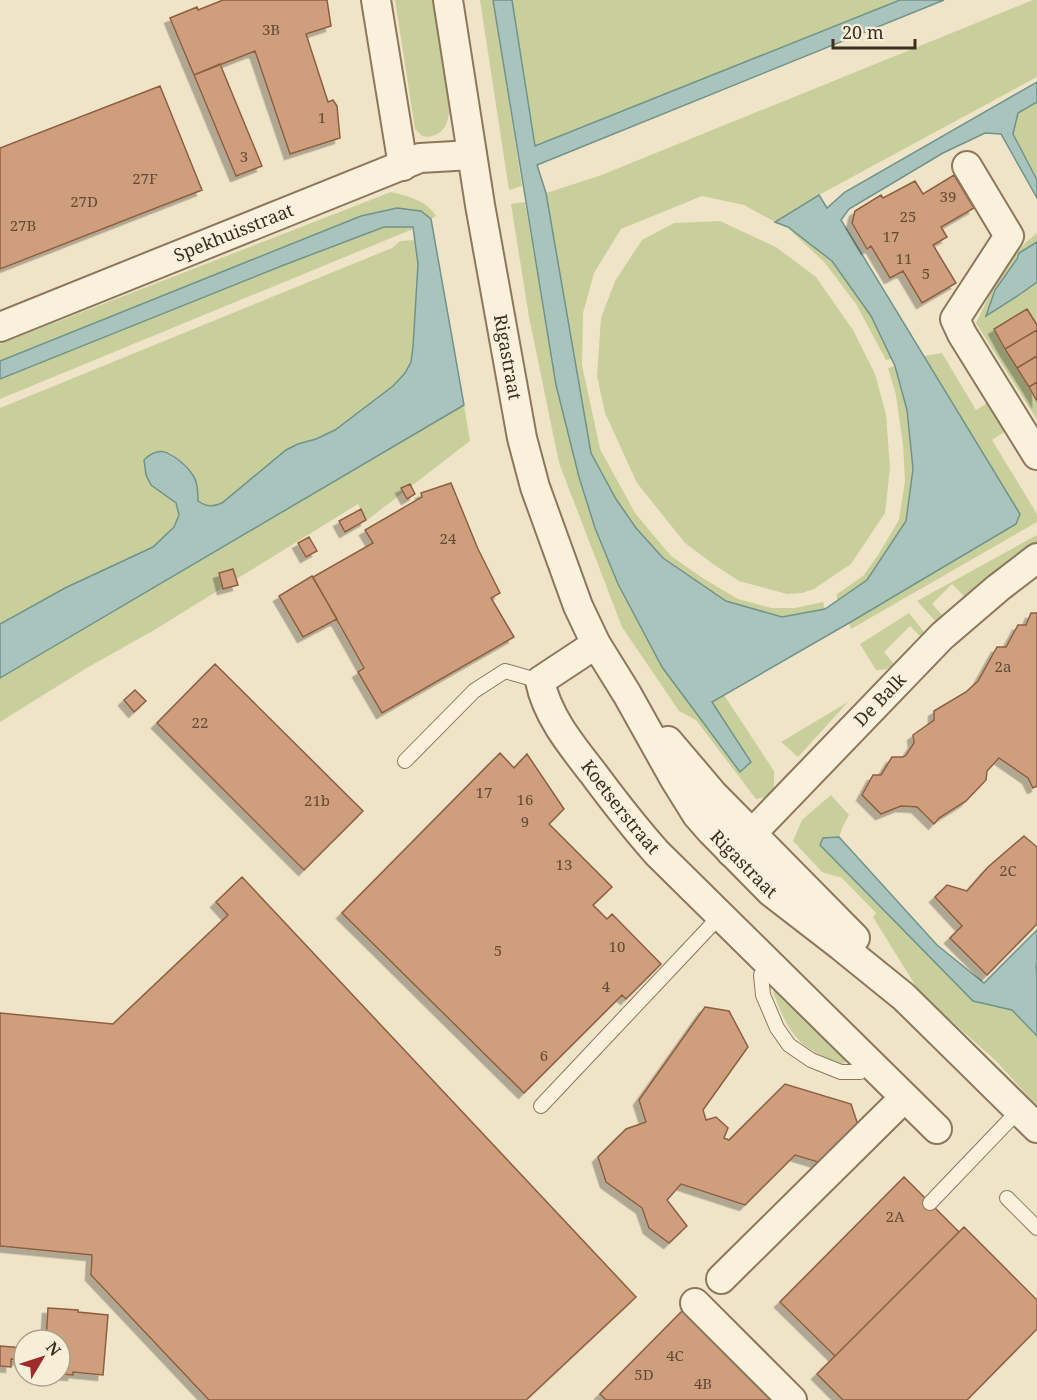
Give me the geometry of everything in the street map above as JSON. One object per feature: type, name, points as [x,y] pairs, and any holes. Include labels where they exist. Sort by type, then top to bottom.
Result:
[{"type":"street","points":[[376,0],[403,166]]},
{"type":"street","name":"Rigastraat","points":[[448,0],[480,205],[522,438],[532,478],[578,606],[596,644],[697,815],[741,843],[771,892],[904,997],[1028,1119]]},
{"type":"street","name":"Spekhuisstraat","points":[[0,327],[420,158],[472,155]]},
{"type":"street","points":[[966,166],[1009,236],[956,320],[962,334],[1037,455]]},
{"type":"street","name":"De Balk","points":[[741,843],[942,636],[1037,558]]},
{"type":"street","points":[[540,681],[596,644]]},
{"type":"street","name":"Koetserstraat","points":[[540,681],[555,719],[571,745],[657,853],[937,1129]]},
{"type":"street","points":[[721,1279],[904,1098]]},
{"type":"street","points":[[695,1302],[792,1400]]},
{"type":"lane","points":[[405,761],[474,691],[505,670],[540,681]]},
{"type":"lane","points":[[541,1107],[720,916]]},
{"type":"lane","points":[[768,963],[761,975],[763,995],[777,1028],[789,1046],[811,1060],[841,1072],[860,1072],[870,1064]]},
{"type":"lane","points":[[930,1203],[1028,1119]]},
{"type":"lane","points":[[1007,1198],[1037,1227]]},
{"type":"green space","points":[[395,0],[434,0],[450,106],[444,129],[431,136],[422,136],[415,129]]},
{"type":"green space","points":[[480,0],[493,0],[522,186],[509,190]]},
{"type":"green space","points":[[512,0],[904,0],[534,146]]},
{"type":"green space","points":[[1037,0],[1037,77],[819,195],[775,222],[744,205],[702,196],[621,229],[594,273],[583,313],[582,365],[600,449],[635,513],[671,556],[738,599],[771,608],[795,608],[823,602],[825,609],[782,617],[726,601],[663,558],[636,528],[616,499],[591,453],[546,193],[599,176]]},
{"type":"green space","points":[[1037,102],[1037,180],[1013,134],[1018,113]]},
{"type":"green space","points":[[391,192],[410,197],[428,206],[436,216],[431,219],[421,211],[361,216],[0,361],[0,344]]},
{"type":"green space","points":[[525,202],[556,385],[618,584],[663,667],[740,772],[751,762],[712,702],[724,695],[774,771],[774,788],[765,797],[756,799],[696,720],[679,711],[622,627],[559,463],[529,317],[511,204]]},
{"type":"green space","points":[[720,221],[776,247],[816,277],[853,330],[875,374],[886,414],[890,468],[885,513],[851,564],[814,589],[802,593],[787,594],[739,581],[685,543],[637,483],[605,413],[597,376],[601,318],[615,281],[642,240],[674,223]]},
{"type":"green space","points":[[413,226],[413,229],[0,399],[0,379],[384,227]]},
{"type":"green space","points":[[787,227],[832,261],[871,316],[892,359],[886,360],[856,304],[825,263]]},
{"type":"green space","points":[[1037,233],[1037,242],[1019,253],[986,315],[1037,282],[1037,420],[976,323],[1002,269]]},
{"type":"green space","points":[[415,240],[418,264],[411,362],[393,386],[335,430],[286,450],[222,503],[215,505],[210,506],[198,501],[198,491],[184,465],[171,453],[160,451],[170,498],[178,511],[178,518],[170,531],[153,547],[65,588],[0,624],[0,408],[392,248],[400,241]]},
{"type":"green space","points":[[942,353],[976,410],[992,400],[1009,429],[992,440],[1037,514],[1037,522],[851,629],[849,623],[1016,524],[1020,515],[924,356]]},
{"type":"green space","points":[[895,366],[907,410],[913,469],[906,521],[867,580],[837,600],[837,594],[863,576],[899,520],[905,481],[903,445],[896,395],[888,368]]},
{"type":"green space","points":[[464,405],[470,441],[366,521],[358,504],[0,722],[0,678]]},
{"type":"green space","points":[[1037,535],[1037,543],[984,580],[966,598],[952,584],[932,604],[945,618],[939,625],[917,601]]},
{"type":"green space","points":[[909,613],[928,637],[924,640],[910,626],[884,652],[894,664],[886,669],[876,670],[860,644]]},
{"type":"green space","points":[[848,702],[798,757],[781,742]]},
{"type":"green space","points":[[831,795],[849,815],[839,837],[823,838],[973,1001],[1012,1010],[1037,1036],[1037,1106],[996,1061],[920,993],[873,917],[876,913],[842,878],[822,872],[793,841],[802,820]]},
{"type":"green space","points":[[777,988],[847,1057],[844,1064],[816,1053],[798,1039],[779,1007],[773,992]]},
{"type":"water","points":[[493,0],[512,0],[535,146],[900,0],[944,0],[537,165],[546,193],[591,453],[616,499],[636,528],[663,558],[726,601],[782,617],[825,609],[867,580],[906,521],[913,469],[907,410],[895,366],[871,316],[832,261],[788,227],[775,222],[819,195],[827,208],[845,192],[1037,82],[1037,102],[1018,113],[1013,134],[1037,180],[1037,198],[1001,134],[985,133],[943,153],[849,209],[841,220],[1020,514],[1016,524],[712,702],[751,762],[740,772],[662,667],[618,584],[595,528],[579,477],[556,385]]},
{"type":"water","points":[[397,208],[421,211],[431,219],[464,405],[0,678],[0,624],[65,588],[153,547],[174,527],[179,515],[176,503],[151,485],[146,475],[144,460],[149,456],[163,452],[176,458],[194,477],[198,501],[213,506],[222,503],[286,450],[335,430],[393,386],[405,373],[411,362],[413,347],[418,264],[413,227],[384,227],[0,379],[0,361],[361,216]]},
{"type":"water","points":[[1037,242],[1037,282],[986,316],[995,290],[1019,253]]},
{"type":"water","points":[[839,837],[937,945],[984,983],[1037,930],[1037,1036],[1012,1010],[973,1001],[820,845],[823,838]]},
{"type":"building","points":[[223,0],[327,0],[331,26],[306,34],[328,102],[333,100],[337,106],[340,138],[290,154],[255,51],[194,75],[170,18]]},
{"type":"building","points":[[220,64],[262,166],[236,176],[194,75]]},
{"type":"building","points":[[160,86],[202,190],[0,269],[0,148]]},
{"type":"building","points":[[954,175],[974,208],[941,227],[947,237],[933,245],[956,283],[922,303],[903,271],[890,278],[871,246],[867,249],[852,223],[855,211],[881,195],[883,198],[915,181],[923,194]]},
{"type":"building","points":[[1027,309],[1037,325],[1037,330],[1005,349],[994,329]]},
{"type":"building","points":[[1037,330],[1037,356],[1017,368],[1005,349]]},
{"type":"building","points":[[1037,356],[1037,382],[1029,387],[1017,368]]},
{"type":"building","points":[[1037,382],[1037,401],[1029,387]]},
{"type":"building","points":[[451,483],[478,549],[500,593],[491,598],[514,637],[382,713],[358,672],[364,668],[313,577],[373,543],[365,530],[422,497],[421,493]]},
{"type":"building","points":[[410,484],[415,494],[407,499],[401,488]]},
{"type":"building","points":[[361,509],[366,520],[345,532],[339,521]]},
{"type":"building","points":[[309,537],[317,551],[306,557],[298,543]]},
{"type":"building","points":[[233,569],[238,585],[223,589],[219,573]]},
{"type":"building","points":[[312,576],[337,619],[303,637],[279,596]]},
{"type":"building","points":[[1031,613],[1037,613],[1037,786],[1033,788],[1028,778],[999,758],[987,771],[986,780],[966,801],[939,818],[934,824],[917,807],[901,806],[881,814],[862,795],[873,775],[881,775],[892,757],[906,755],[914,743],[913,735],[934,720],[934,711],[966,692],[978,681],[997,647],[1006,647],[1018,625],[1026,625]]},
{"type":"building","points":[[215,664],[363,811],[304,870],[157,723]]},
{"type":"building","points":[[135,690],[146,701],[134,712],[124,700]]},
{"type":"building","points":[[500,753],[514,768],[527,754],[564,809],[549,824],[612,887],[593,905],[607,919],[612,914],[661,964],[626,999],[622,995],[524,1093],[342,913]]},
{"type":"building","points":[[1024,836],[1037,847],[1037,924],[987,975],[950,938],[962,926],[935,897],[947,885],[967,891],[988,867]]},
{"type":"building","points":[[242,877],[636,1297],[526,1400],[209,1400],[91,1275],[92,1255],[0,1246],[0,1013],[113,1024],[228,915],[216,902]]},
{"type":"building","points":[[705,1007],[729,1011],[748,1047],[703,1110],[706,1120],[716,1117],[728,1128],[724,1138],[729,1140],[785,1084],[851,1104],[858,1125],[821,1163],[795,1155],[745,1205],[681,1184],[667,1200],[687,1226],[669,1243],[649,1228],[642,1208],[606,1182],[598,1157],[626,1129],[646,1122],[639,1100]]},
{"type":"building","points":[[904,1177],[959,1232],[835,1356],[780,1302]]},
{"type":"building","points":[[964,1227],[1037,1300],[1037,1329],[967,1400],[843,1400],[817,1374]]},
{"type":"building","points":[[688,1305],[784,1400],[606,1400],[600,1394]]},
{"type":"building","points":[[48,1308],[108,1315],[103,1375],[73,1372],[72,1375],[72,1328],[47,1328]]},
{"type":"building","points":[[0,1346],[12,1347],[11,1367],[0,1366]]}]
